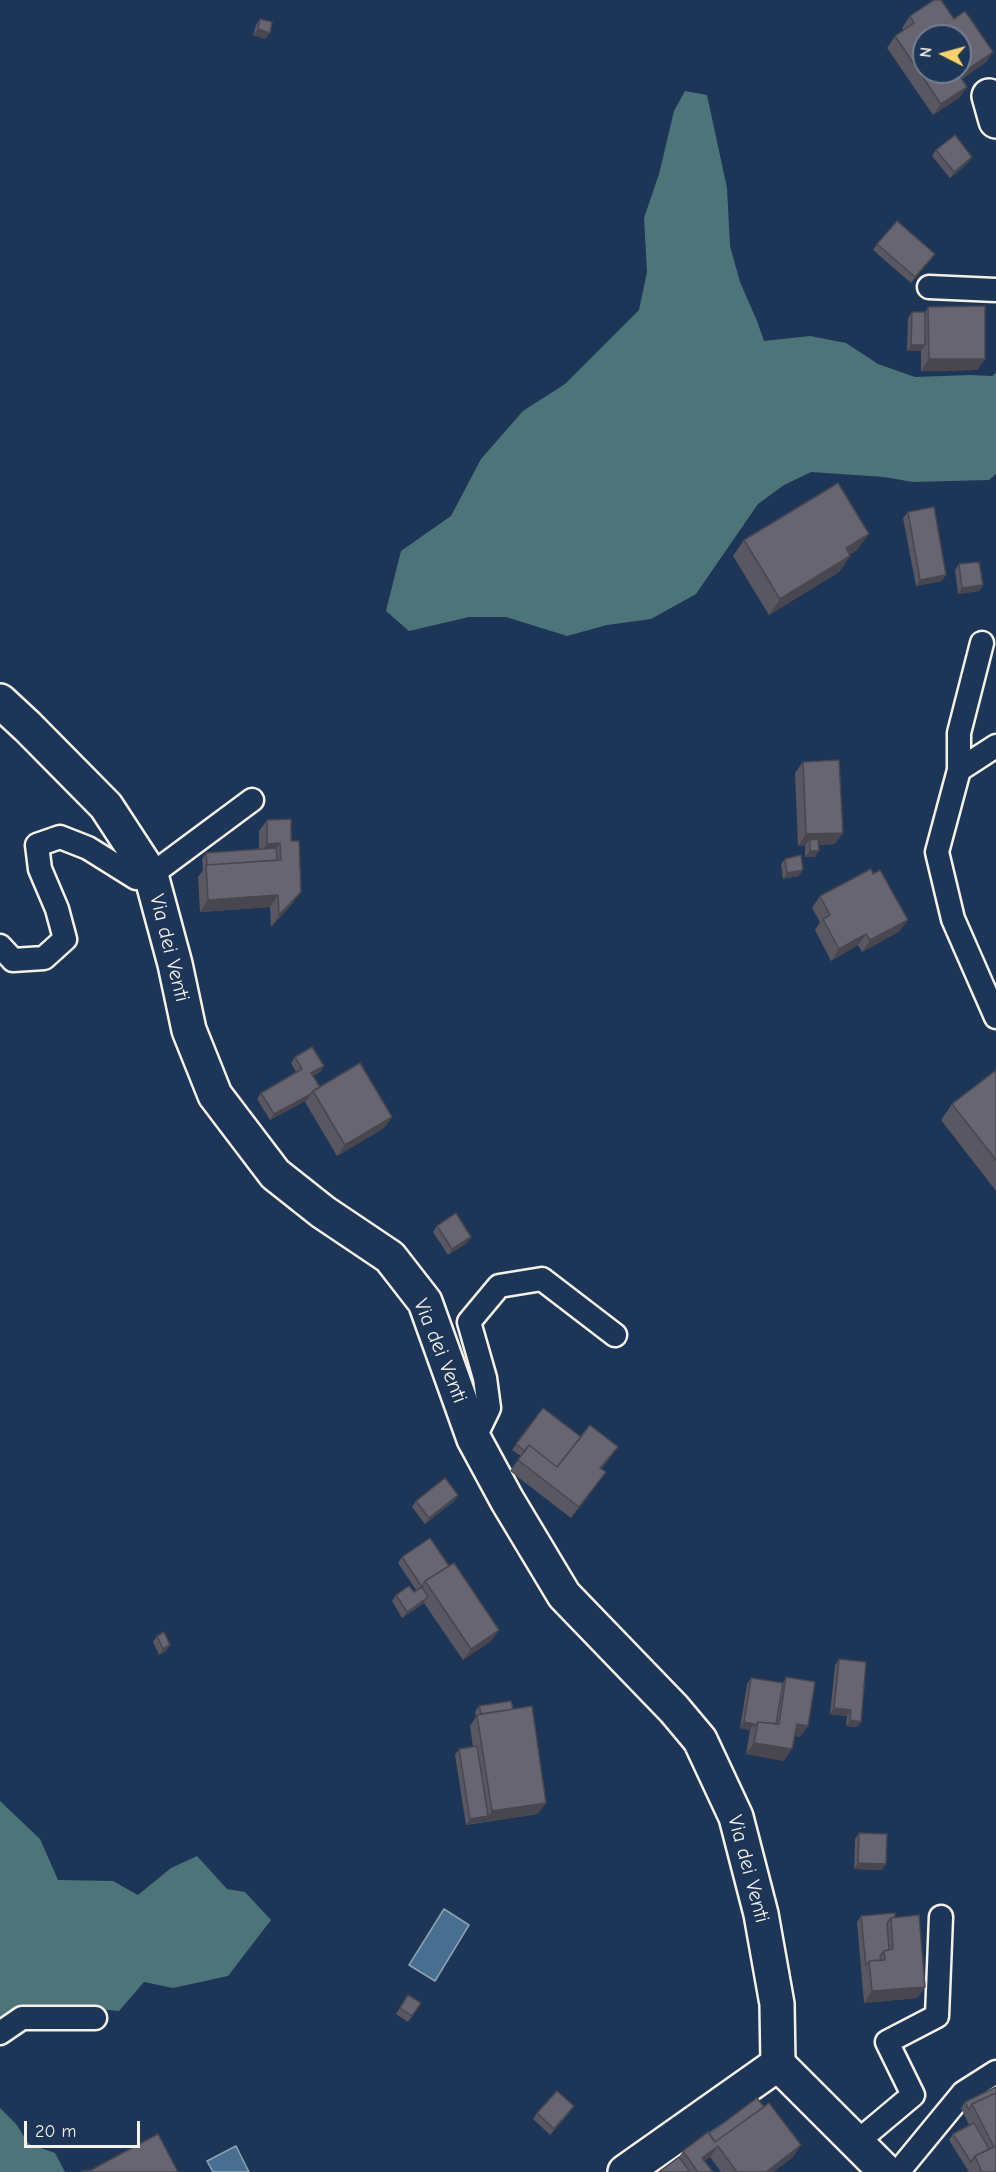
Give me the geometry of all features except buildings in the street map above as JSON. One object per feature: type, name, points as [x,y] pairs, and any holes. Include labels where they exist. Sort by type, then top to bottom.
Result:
[{"type":"street","name":"Via dei Venti","points":[[0,701],[106,806],[151,875],[175,964],[189,1030],[215,1095],[274,1174],[323,1212],[390,1257],[425,1302],[474,1439],[507,1500],[564,1595],[674,1709],[700,1740],[736,1817],[760,1914],[777,2004],[778,2064]]},
{"type":"street","points":[[625,2172],[778,2064],[886,2172]]},
{"type":"lane","points":[[929,287],[996,290]]},
{"type":"lane","points":[[982,643],[959,733],[959,770],[937,852],[953,919],[996,1017]]},
{"type":"lane","points":[[959,770],[996,746]]},
{"type":"lane","points":[[0,946],[13,960],[44,958],[65,939],[57,909],[40,869],[37,845],[60,837],[88,848],[136,878],[151,875],[252,800]]},
{"type":"lane","points":[[474,1439],[489,1408],[485,1378],[469,1322],[499,1286],[542,1279],[615,1335]]},
{"type":"lane","points":[[856,2142],[913,2095],[887,2043],[937,2016],[941,1917]]},
{"type":"lane","points":[[0,2033],[22,2018],[95,2018]]},
{"type":"lane","points":[[898,2172],[963,2093],[996,2072]]},
{"type":"green space","points":[[685,91],[707,95],[727,188],[730,246],[740,282],[764,341],[810,336],[846,343],[878,364],[915,377],[992,376],[996,373],[996,474],[989,480],[913,482],[884,477],[811,472],[784,485],[758,504],[696,594],[651,619],[607,625],[567,636],[506,617],[469,617],[409,631],[386,611],[401,551],[451,516],[481,459],[523,411],[565,384],[639,310],[647,272],[644,218],[659,174],[674,111]]},
{"type":"green space","points":[[0,1801],[40,1839],[58,1880],[113,1881],[138,1895],[171,1868],[197,1856],[227,1889],[245,1892],[271,1920],[228,1976],[173,1988],[144,1982],[119,2011],[66,2006],[0,2017]]},
{"type":"green space","points":[[0,2108],[16,2124],[29,2144],[55,2153],[65,2172],[0,2172]]},
{"type":"water","points":[[444,1909],[469,1925],[435,1981],[409,1965]]},
{"type":"water","points":[[236,2146],[249,2172],[213,2172],[207,2161]]}]
